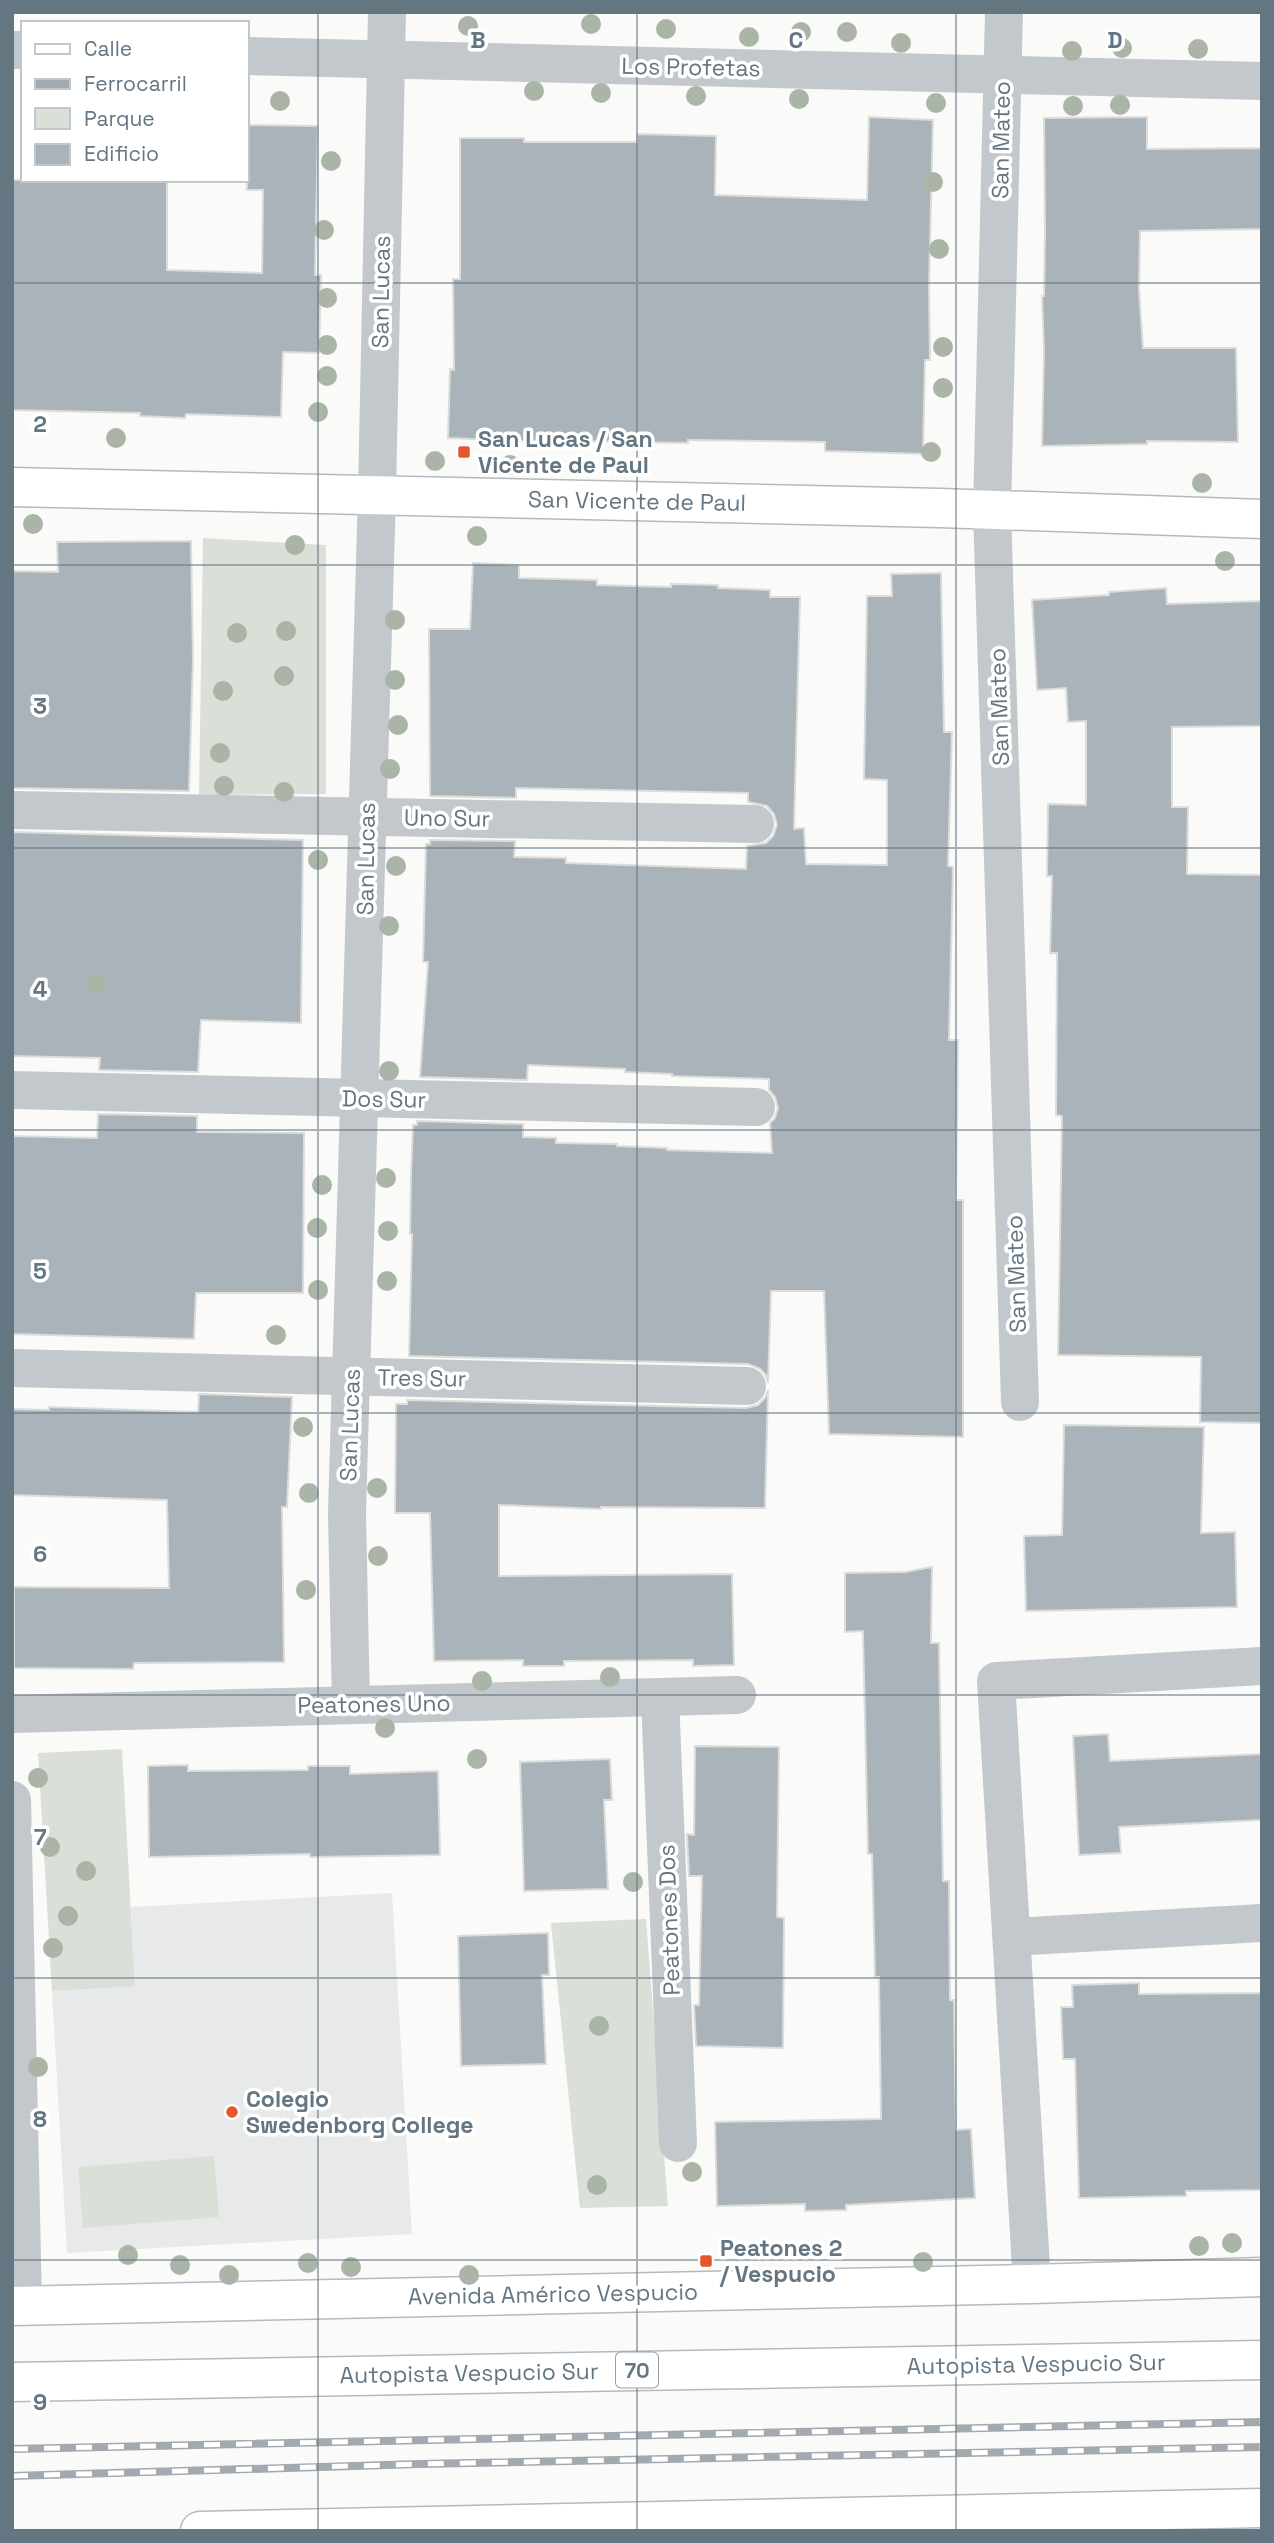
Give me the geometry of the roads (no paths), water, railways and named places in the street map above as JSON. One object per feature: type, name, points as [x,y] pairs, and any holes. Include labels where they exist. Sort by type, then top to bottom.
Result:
[{"type":"main road","name":"San Vicente de Paul","points":[[12,486],[1262,519]]},
{"type":"main road","name":"Avenida Américo Vespucio","points":[[18,2306],[1262,2277]]},
{"type":"main road","name":"Autopista Vespucio Sur","points":[[12,2382],[1262,2360]]},
{"type":"main road","points":[[200,2531],[1262,2508]]},
{"type":"street","name":"San Lucas","points":[[351,1705],[347,1512],[377,494],[387,12]]},
{"type":"street","name":"San Mateo","points":[[1004,12],[992,510],[1020,1402]]},
{"type":"street","name":"Los Profetas","points":[[248,55],[1262,81]]},
{"type":"street","name":"Uno Sur","points":[[12,810],[755,824]]},
{"type":"street","name":"Dos Sur","points":[[12,1090],[756,1107]]},
{"type":"street","name":"Tres Sur","points":[[12,1368],[747,1386]]},
{"type":"street","points":[[1032,2284],[996,1681],[1262,1666]]},
{"type":"street","name":"Peatones Uno","points":[[12,1714],[737,1695]]},
{"type":"street","name":"Peatones Dos","points":[[660,1697],[678,2143]]},
{"type":"street","points":[[12,1801],[18,2306]]},
{"type":"street","points":[[1012,1937],[1262,1923]]},
{"type":"railway","points":[[12,2449],[1262,2422]]},
{"type":"railway","points":[[12,2476],[420,2464],[1262,2447]]},
{"type":"place","name":"San Lucas / San Vicente de Paul","points":[[464,452]]},
{"type":"place","name":"Colegio Swedenborg College","points":[[232,2112]]},
{"type":"place","name":"Peatones 2 / Vespucio","points":[[706,2261]]}]
